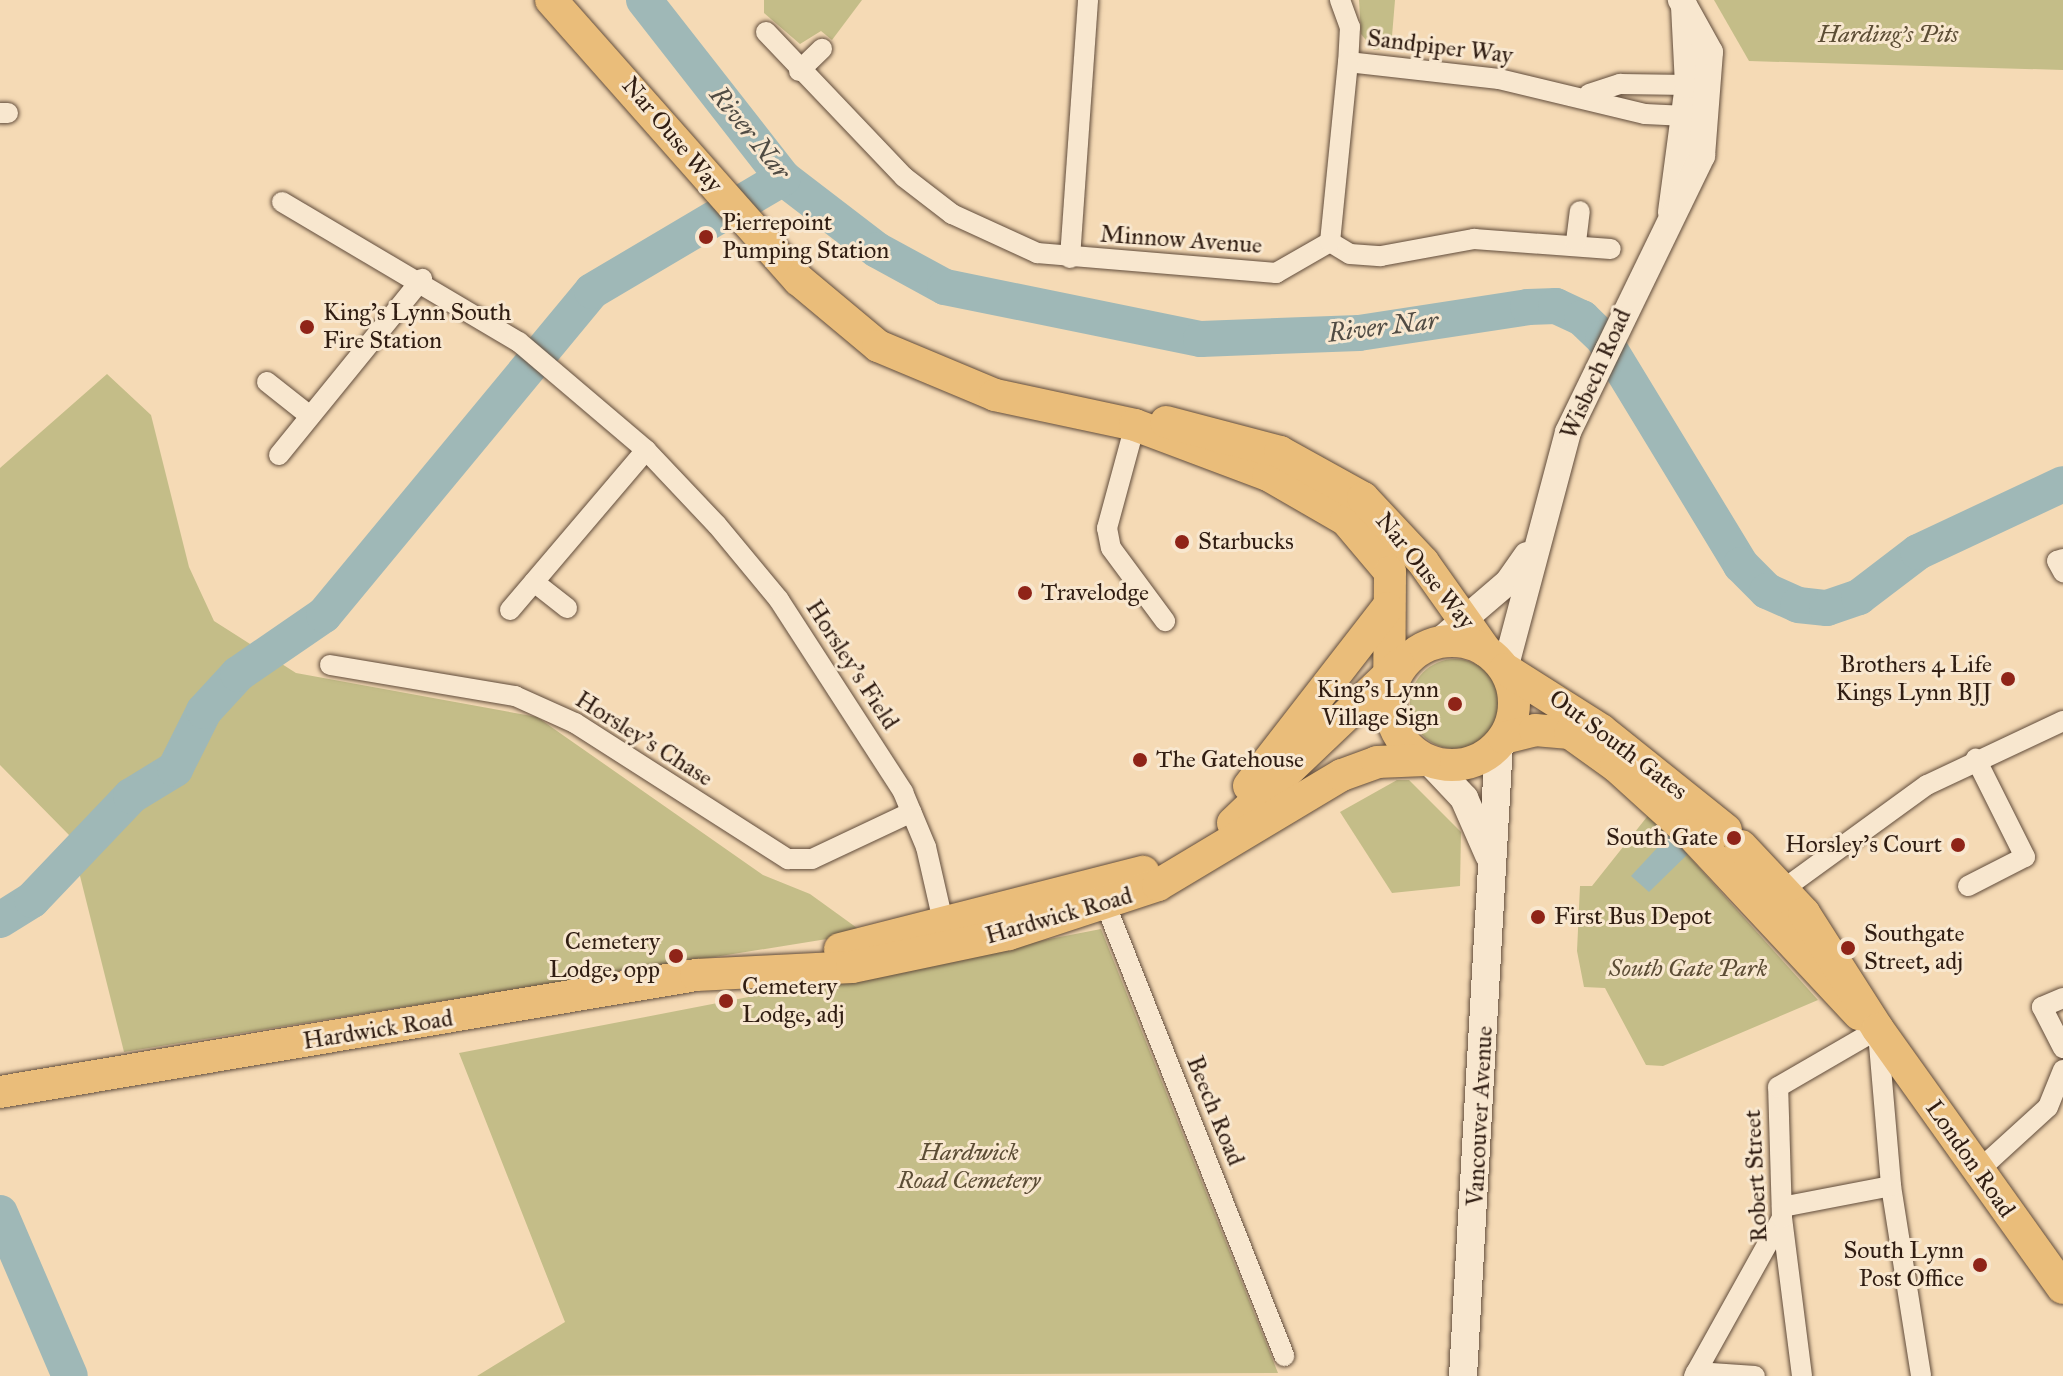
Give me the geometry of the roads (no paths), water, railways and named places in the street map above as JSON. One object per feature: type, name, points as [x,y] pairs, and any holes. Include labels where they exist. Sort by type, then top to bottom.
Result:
[{"type":"main road","name":"Nar Ouse Way","points":[[551,0],[799,280],[911,365],[995,395],[1135,425],[1253,469],[1333,510],[1390,572],[1394,679]]},
{"type":"main road","name":"Nar Ouse Way","points":[[1135,425],[1201,428],[1313,466],[1387,518],[1496,660]]},
{"type":"main road","points":[[1193,851],[1364,645],[1392,598]]},
{"type":"main road","points":[[1438,642],[1496,660],[1514,711],[1501,741],[1468,764],[1428,761],[1400,739],[1394,679],[1438,642]]},
{"type":"main road","name":"Out South Gates","points":[[1496,660],[1601,730],[1734,838],[1783,886]]},
{"type":"main road","name":"Hardwick Road","points":[[1102,896],[1193,851],[1267,795],[1394,679]]},
{"type":"main road","name":"Out South Gates","points":[[1501,741],[1535,730],[1583,740],[1656,799],[1759,909]]},
{"type":"main road","name":"Vancouver Avenue","points":[[1463,1376],[1484,1092],[1489,855],[1501,741]]},
{"type":"main road","name":"Hardwick Road","points":[[0,1092],[696,975],[852,967],[946,934],[1102,896],[1197,864],[1342,775],[1377,762],[1428,761]]},
{"type":"main road","name":"Vancouver Avenue","points":[[1428,761],[1464,798],[1489,855]]},
{"type":"main road","name":"London Road","points":[[1783,886],[1878,1029],[2063,1288]]},
{"type":"main road","name":"London Road","points":[[1759,909],[1829,989],[1878,1029]]},
{"type":"street","points":[[1070,258],[1088,0]]},
{"type":"street","name":"Sandpiper Way","points":[[1340,0],[1350,27],[1348,62],[1589,94],[1645,114],[1686,116]]},
{"type":"street","name":"Wisbech Road","points":[[1671,212],[1688,85],[1683,3]]},
{"type":"street","name":"Wisbech Road","points":[[1496,660],[1584,395],[1671,212],[1702,156],[1712,85],[1705,35],[1683,3]]},
{"type":"street","name":"Minnow Avenue","points":[[766,32],[872,147],[952,214],[1037,253],[1276,273],[1330,242]]},
{"type":"street","points":[[799,71],[822,49]]},
{"type":"street","points":[[1348,62],[1330,242],[1350,254],[1381,256],[1474,239],[1576,242],[1611,249]]},
{"type":"street","name":"Sandpiper Way","points":[[1589,94],[1620,84],[1688,85]]},
{"type":"street","name":"Horsley's Field","points":[[282,202],[422,279],[526,347],[646,450],[779,600],[912,812],[946,934]]},
{"type":"street","points":[[1576,242],[1580,211]]},
{"type":"street","points":[[279,455],[422,279]]},
{"type":"street","points":[[267,382],[310,416]]},
{"type":"street","points":[[1135,425],[1107,528],[1111,548],[1165,621]]},
{"type":"street","points":[[510,610],[646,450]]},
{"type":"street","name":"Wisbech Road","points":[[1438,642],[1508,582],[1535,542]]},
{"type":"street","points":[[534,582],[567,608]]},
{"type":"street","name":"Horsley's Chase","points":[[330,665],[515,696],[575,723],[788,859],[812,859],[912,812]]},
{"type":"street","points":[[1759,909],[1783,886],[1884,813],[1976,759],[2063,721]]},
{"type":"street","points":[[1968,886],[2025,857],[1976,759]]},
{"type":"street","name":"Beech Road","points":[[1102,896],[1284,1356]]},
{"type":"street","points":[[2063,998],[2042,1007],[2063,1048]]},
{"type":"street","points":[[1878,1029],[1891,1186],[1921,1376]]},
{"type":"street","name":"Robert Street","points":[[1802,1376],[1782,1213],[1778,1087],[1878,1029]]},
{"type":"street","points":[[1979,1170],[2048,1107],[2063,1070]]},
{"type":"street","points":[[1755,1376],[1695,1374],[1782,1213],[1891,1186]]},
{"type":"water","points":[[1671,833],[1691,851],[1649,892],[1631,876]]},
{"type":"waterway","name":"River Nar","points":[[644,0],[783,178],[877,250],[945,287],[1201,339],[1359,333],[1528,307],[1556,306],[1582,318],[1603,338],[1741,565],[1767,591],[1798,605],[1827,608],[1859,597],[1918,552],[2063,484]]},
{"type":"waterway","points":[[0,920],[32,900],[131,796],[175,769],[204,711],[238,674],[324,615],[592,291],[783,178]]},
{"type":"waterway","points":[[0,1213],[70,1376]]},
{"type":"place","name":"Pierrepoint Pumping Station","points":[[706,237]]},
{"type":"place","name":"King's Lynn South Fire Station","points":[[307,327]]},
{"type":"place","name":"Starbucks","points":[[1182,542]]},
{"type":"place","name":"Travelodge","points":[[1025,593]]},
{"type":"place","name":"Brothers 4 Life Kings Lynn BJJ","points":[[2008,679]]},
{"type":"place","name":"King's Lynn Village Sign","points":[[1455,704]]},
{"type":"place","name":"The Gatehouse","points":[[1140,760]]},
{"type":"place","name":"South Gate","points":[[1734,838]]},
{"type":"place","name":"Horsley's Court","points":[[1958,845]]},
{"type":"place","name":"First Bus Depot","points":[[1538,917]]},
{"type":"place","name":"Southgate Street, adj","points":[[1848,948]]},
{"type":"place","name":"Cemetery Lodge, opp","points":[[676,956]]},
{"type":"place","name":"Cemetery Lodge, adj","points":[[726,1001]]},
{"type":"place","name":"South Lynn Post Office","points":[[1980,1265]]},
{"type":"park label","name":"Harding's Pits","points":[[1888,35]]},
{"type":"park label","name":"South Gate Park","points":[[1688,969]]},
{"type":"park label","name":"Hardwick Road Cemetery","points":[[969,1167]]}]
